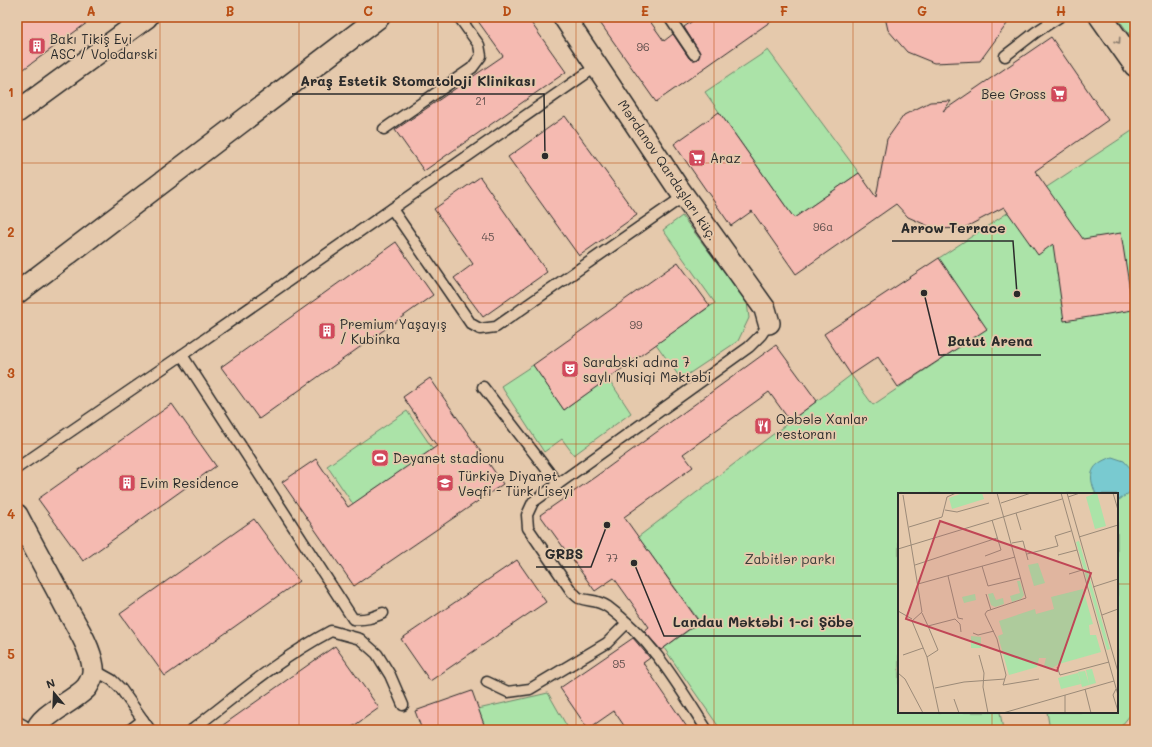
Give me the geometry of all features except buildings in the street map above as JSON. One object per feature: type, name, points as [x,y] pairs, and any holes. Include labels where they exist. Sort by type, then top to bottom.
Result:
[{"type":"main road","points":[[1101,17],[1135,65]]},
{"type":"street","points":[[17,112],[147,17]]},
{"type":"street","points":[[17,293],[379,17]]},
{"type":"street","name":"Mərdanov Qardaşları küç.","points":[[564,17],[684,196],[765,309],[769,323]]},
{"type":"street","points":[[17,515],[81,635],[91,658],[94,670],[92,680],[83,692],[43,720],[38,726],[37,730]]},
{"type":"street","points":[[17,728],[22,730]]},
{"type":"lane","points":[[384,129],[472,68],[481,56],[479,45],[459,17]]},
{"type":"lane","points":[[1005,56],[1036,32],[1059,17]]},
{"type":"lane","points":[[670,18],[694,54]]},
{"type":"lane","points":[[17,468],[597,66]]},
{"type":"lane","points":[[392,209],[471,324],[480,329],[496,327],[684,196]]},
{"type":"lane","points":[[707,730],[668,669],[647,642],[607,606],[597,601],[579,598],[572,592],[528,528],[527,515],[533,502],[749,347],[761,335],[769,323]]},
{"type":"lane","points":[[182,355],[353,619],[370,619],[383,613]]},
{"type":"lane","points":[[483,388],[558,484]]},
{"type":"lane","points":[[487,682],[508,692],[530,689],[607,643],[627,623]]},
{"type":"lane","points":[[192,730],[278,664],[309,643],[331,631],[360,639],[377,654],[390,675],[403,705]]},
{"type":"lane","points":[[94,670],[112,680],[121,689],[150,730]]},
{"type":"lane","points":[[130,730],[143,720]]},
{"type":"green space","points":[[1117,17],[1135,17],[1135,42]]},
{"type":"green space","points":[[768,50],[859,173],[794,218],[705,92]]},
{"type":"green space","name":"Zabitlər parkı","points":[[1135,129],[1135,709],[1118,730],[1050,730],[1047,713],[1118,713],[1118,493],[898,493],[898,713],[1000,713],[1003,730],[721,730],[664,648],[700,622],[638,537],[851,375],[873,405],[986,329],[939,258]]},
{"type":"green space","points":[[682,216],[747,302],[749,318],[738,341],[681,379],[656,344],[715,303],[663,230]]},
{"type":"green space","points":[[533,365],[564,410],[608,378],[631,413],[574,455],[562,439],[544,452],[501,386]]},
{"type":"green space","name":"Dəyanət stadionu","points":[[407,411],[433,449],[353,504],[327,466]]},
{"type":"green space","points":[[548,693],[569,730],[486,730],[478,709]]},
{"type":"water","points":[[1112,457],[1124,461],[1132,470],[1134,482],[1129,493],[1119,500],[1118,493],[1096,493],[1093,487],[1093,471],[1099,463]]},
{"type":"place","name":"Bakı Tikiş Evi ASC / Volodarski","points":[[37,46]]},
{"type":"place","name":"Bee Gross","points":[[1059,94]]},
{"type":"place","name":"Araş Estetik Stomatoloji Klinikası","points":[[545,156]]},
{"type":"place","name":"Araz","points":[[697,158]]},
{"type":"place","name":"Batut Arena","points":[[924,293]]},
{"type":"place","name":"Arrow Terrace","points":[[1017,294]]},
{"type":"place","name":"Premium Yaşayış / Kubinka","points":[[327,331]]},
{"type":"place","name":"Sarabski adına 7 saylı Musiqi Məktəbi","points":[[570,369]]},
{"type":"place","name":"Qəbələ Xanlar restoranı","points":[[763,426]]},
{"type":"place","name":"Dəyanət stadionu","points":[[380,458]]},
{"type":"place","name":"Evim Residence","points":[[127,483]]},
{"type":"place","name":"Türkiyə Diyanət Vəqfi - Türk Liseyi","points":[[445,483]]},
{"type":"place","name":"GRBS","points":[[607,525]]},
{"type":"place","name":"Landau Məktəbi 1-ci Şöbə","points":[[634,563]]}]
